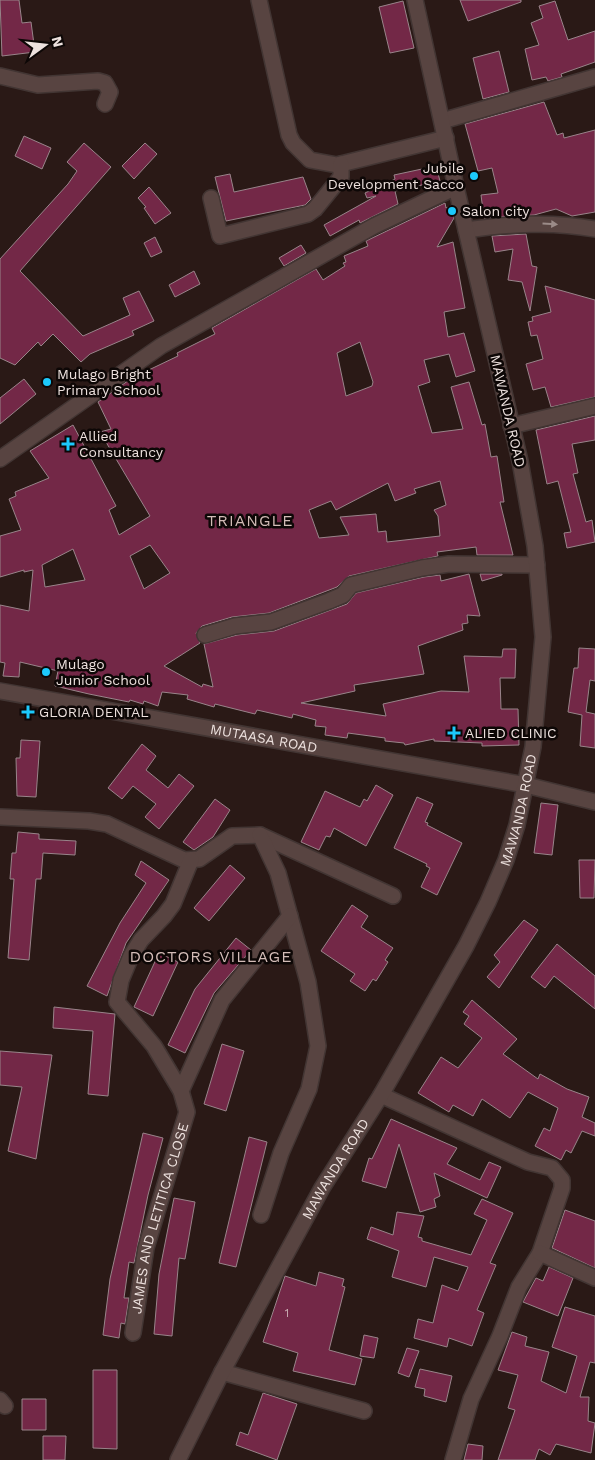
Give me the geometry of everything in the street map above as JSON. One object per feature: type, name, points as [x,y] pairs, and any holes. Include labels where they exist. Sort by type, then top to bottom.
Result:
[{"type":"street","points":[[259,0],[292,144],[310,160],[325,164],[341,164],[446,138]]},
{"type":"street","name":"MAWANDA ROAD","points":[[178,1460],[222,1372],[322,1188],[381,1095],[466,946],[497,884],[509,851],[526,784],[534,738],[543,638],[537,565],[528,503],[416,0]]},
{"type":"street","points":[[0,76],[38,85],[98,81],[105,83],[110,92],[105,104]]},
{"type":"street","points":[[442,121],[595,77]]},
{"type":"street","points":[[210,198],[220,236],[308,214],[315,209],[342,176],[341,164]]},
{"type":"street","points":[[0,459],[161,346],[374,226],[456,186]]},
{"type":"street","points":[[466,230],[509,224],[572,225],[595,230]]},
{"type":"street","points":[[511,426],[595,406]]},
{"type":"street","points":[[205,635],[235,626],[271,622],[329,602],[343,595],[351,585],[422,568],[448,564],[537,565]]},
{"type":"street","name":"MUTAASA ROAD","points":[[0,691],[526,784],[595,802]]},
{"type":"street","points":[[0,817],[89,821],[107,824],[177,858],[191,860],[205,855],[232,836],[260,835],[393,896]]},
{"type":"street","points":[[260,835],[278,873],[290,916],[308,982],[318,1046],[309,1089],[281,1153],[261,1216]]},
{"type":"street","points":[[184,1098],[147,1036],[123,1011],[118,1002],[118,991],[131,956],[141,940],[164,916],[172,904],[191,860]]},
{"type":"street","name":"JAMES AND LETITICA CLOSE","points":[[133,1333],[146,1248],[187,1118],[184,1098],[222,1000],[290,916]]},
{"type":"street","points":[[381,1095],[456,1131],[558,1173],[562,1180],[562,1188],[540,1253],[519,1288],[471,1400],[453,1460]]},
{"type":"street","points":[[540,1253],[595,1278]]},
{"type":"street","points":[[222,1372],[364,1411]]},
{"type":"building","points":[[0,0],[19,0],[22,23],[31,22],[35,52],[2,56]]},
{"type":"building","points":[[460,0],[521,0],[521,2],[468,21]]},
{"type":"building","points":[[403,1],[414,48],[390,53],[379,7]]},
{"type":"building","points":[[555,1],[568,40],[595,31],[595,62],[561,74],[562,77],[548,81],[546,77],[532,80],[525,49],[539,45],[531,23],[543,18],[539,6]]},
{"type":"building","points":[[499,51],[509,92],[483,99],[473,58]]},
{"type":"building","points":[[544,102],[557,135],[563,133],[564,138],[595,130],[595,212],[572,216],[556,209],[534,215],[484,218],[481,195],[498,193],[492,168],[478,171],[465,124]]},
{"type":"building","points":[[24,136],[51,148],[42,169],[15,156]]},
{"type":"building","points":[[84,143],[111,167],[20,271],[83,336],[130,315],[123,298],[139,291],[154,321],[132,331],[134,335],[90,354],[81,362],[53,334],[41,346],[38,342],[15,365],[0,358],[0,259],[68,184],[77,171],[67,162]]},
{"type":"building","points":[[145,143],[157,154],[134,179],[122,166]]},
{"type":"building","points":[[436,166],[440,181],[395,191],[398,204],[360,223],[359,220],[330,236],[324,225],[376,196],[367,198],[365,193],[395,179],[394,175]]},
{"type":"building","points":[[230,174],[234,192],[303,177],[311,199],[305,205],[226,221],[215,177]]},
{"type":"building","points":[[149,187],[171,213],[155,224],[144,208],[146,207],[138,198]]},
{"type":"building","points":[[445,203],[446,208],[451,206],[454,218],[437,247],[453,242],[465,308],[444,312],[448,337],[464,333],[475,371],[456,377],[449,354],[424,360],[430,382],[418,386],[432,433],[463,429],[451,387],[469,382],[482,425],[485,424],[491,457],[497,456],[504,502],[500,502],[513,555],[477,555],[476,547],[437,552],[438,556],[349,576],[337,587],[269,613],[232,617],[202,626],[196,633],[200,643],[164,666],[202,687],[203,684],[213,687],[204,644],[237,635],[274,631],[347,604],[356,593],[424,577],[440,575],[441,581],[469,574],[480,616],[467,615],[468,623],[462,624],[463,630],[418,646],[424,674],[354,685],[355,691],[301,703],[386,716],[383,704],[441,691],[469,692],[464,656],[502,657],[503,649],[516,649],[515,678],[500,678],[501,709],[518,709],[519,745],[482,746],[482,743],[434,741],[434,739],[405,745],[404,743],[385,741],[385,738],[348,733],[347,738],[325,735],[326,727],[315,726],[316,720],[293,714],[292,718],[257,710],[255,714],[215,704],[214,707],[187,699],[188,695],[162,692],[158,706],[144,701],[143,704],[130,700],[129,702],[55,686],[58,671],[20,662],[19,677],[3,676],[5,663],[0,662],[0,605],[29,611],[33,570],[24,572],[24,570],[0,577],[0,536],[21,530],[9,499],[16,496],[15,492],[49,478],[30,451],[73,425],[116,506],[109,510],[119,535],[150,516],[100,432],[111,429],[98,402],[132,378],[178,356],[177,353],[215,334],[212,328],[316,269],[323,280],[345,266],[343,263],[346,262],[344,256],[368,246],[366,241]],"holes":[[[360,342],[373,382],[372,386],[346,396],[337,353]],[[440,481],[446,505],[434,510],[438,516],[440,536],[387,542],[386,531],[378,532],[376,514],[340,517],[349,535],[319,538],[309,510],[331,501],[336,510],[388,483],[395,501],[416,493],[414,489]],[[150,545],[170,573],[144,589],[130,556]],[[73,549],[85,580],[45,587],[42,565]]]},
{"type":"building","points":[[526,234],[532,266],[537,267],[530,311],[522,282],[508,280],[513,249],[495,252],[492,236]]},
{"type":"building","points":[[155,237],[162,252],[151,257],[144,243]]},
{"type":"building","points":[[301,245],[306,253],[284,266],[279,258]]},
{"type":"building","points":[[194,271],[200,284],[175,297],[169,285]]},
{"type":"building","points":[[545,286],[595,300],[595,397],[551,407],[545,387],[533,390],[526,364],[543,359],[537,335],[531,336],[528,322],[533,321],[532,317],[551,312]]},
{"type":"building","points":[[24,379],[36,394],[0,424],[0,398]]},
{"type":"building","points":[[595,416],[595,440],[572,444],[578,473],[573,474],[586,522],[592,520],[595,542],[567,548],[564,533],[571,532],[558,481],[547,484],[536,430]]},
{"type":"building","points":[[480,574],[502,574],[502,575],[482,581]]},
{"type":"building","points":[[579,648],[595,649],[595,681],[590,680],[586,712],[595,714],[595,748],[580,746],[582,715],[568,712],[574,668],[578,668]]},
{"type":"building","points":[[21,740],[40,741],[36,797],[17,796],[16,758],[20,758]]},
{"type":"building","points":[[142,744],[156,756],[146,770],[168,788],[179,774],[194,786],[159,829],[145,817],[156,804],[133,786],[122,799],[108,788]]},
{"type":"building","points":[[376,785],[393,795],[366,846],[334,828],[330,837],[326,836],[319,850],[301,842],[325,791],[360,807],[364,799],[367,801]]},
{"type":"building","points":[[417,797],[433,804],[425,822],[428,823],[427,825],[462,843],[437,895],[421,887],[430,868],[426,866],[427,864],[394,848]]},
{"type":"building","points":[[215,799],[230,810],[213,837],[194,850],[183,842]]},
{"type":"building","points":[[541,803],[558,805],[552,855],[534,853]]},
{"type":"building","points":[[18,832],[39,834],[39,839],[76,841],[75,855],[43,853],[41,879],[36,879],[29,960],[8,958],[14,879],[10,879],[12,853],[16,853]]},
{"type":"building","points":[[579,860],[595,860],[594,898],[580,898]]},
{"type":"building","points":[[141,861],[169,880],[126,943],[107,996],[87,986],[120,923],[146,883],[135,875]]},
{"type":"building","points":[[230,865],[245,878],[209,921],[194,908]]},
{"type":"building","points":[[352,905],[368,916],[361,927],[393,948],[385,960],[388,962],[376,981],[373,979],[365,991],[350,981],[355,974],[321,951]]},
{"type":"building","points":[[524,920],[538,930],[499,988],[487,977],[500,962],[494,955]]},
{"type":"building","points":[[236,938],[251,950],[214,993],[185,1053],[168,1045],[195,989]]},
{"type":"building","points":[[557,944],[595,976],[595,1009],[554,976],[545,988],[531,977]]},
{"type":"building","points":[[159,953],[178,962],[153,1016],[134,1007]]},
{"type":"building","points":[[472,1000],[517,1039],[503,1054],[538,1079],[540,1074],[567,1089],[589,1097],[582,1117],[595,1123],[595,1136],[582,1131],[571,1153],[566,1150],[561,1160],[535,1146],[544,1128],[550,1131],[558,1108],[528,1092],[510,1118],[482,1099],[473,1116],[453,1105],[449,1112],[418,1093],[441,1057],[458,1068],[482,1038],[464,1024],[469,1016],[463,1012]]},
{"type":"building","points":[[54,1007],[115,1014],[108,1096],[88,1094],[93,1031],[53,1028]]},
{"type":"building","points":[[222,1044],[244,1051],[226,1111],[204,1104]]},
{"type":"building","points":[[0,1051],[52,1055],[36,1159],[8,1151],[22,1087],[0,1085]]},
{"type":"building","points":[[391,1119],[457,1148],[447,1164],[480,1180],[489,1162],[501,1167],[487,1198],[434,1173],[440,1196],[434,1199],[436,1207],[420,1212],[399,1144],[386,1188],[362,1181],[369,1158],[372,1159]]},
{"type":"building","points":[[143,1133],[163,1138],[148,1195],[134,1263],[129,1262],[124,1298],[129,1298],[125,1324],[121,1323],[119,1338],[103,1335],[110,1279]]},
{"type":"building","points":[[249,1137],[267,1142],[236,1267],[219,1263]]},
{"type":"building","points":[[174,1198],[195,1202],[185,1259],[179,1258],[172,1336],[154,1334],[159,1274]]},
{"type":"building","points":[[482,1199],[513,1213],[490,1263],[496,1265],[477,1310],[484,1313],[472,1346],[449,1338],[447,1347],[414,1338],[418,1319],[433,1323],[442,1285],[458,1291],[468,1267],[434,1257],[426,1287],[392,1277],[399,1251],[367,1239],[371,1227],[393,1235],[397,1212],[424,1216],[418,1237],[422,1238],[422,1241],[471,1255],[487,1220],[474,1214]]},
{"type":"building","points":[[565,1210],[595,1221],[595,1268],[552,1248]]},
{"type":"building","points":[[549,1267],[573,1278],[558,1316],[523,1302],[536,1278],[543,1281]]},
{"type":"building","points":[[319,1272],[344,1279],[342,1286],[345,1287],[329,1350],[362,1359],[355,1385],[293,1371],[298,1353],[263,1342],[285,1276],[316,1286]]},
{"type":"building","points":[[565,1307],[595,1316],[595,1363],[590,1362],[580,1397],[589,1397],[588,1421],[595,1423],[591,1453],[556,1444],[550,1455],[539,1449],[535,1460],[498,1460],[515,1410],[508,1408],[518,1375],[498,1370],[512,1332],[527,1337],[525,1346],[549,1352],[541,1381],[566,1393],[577,1356],[552,1347]]},
{"type":"building","points":[[364,1335],[378,1338],[374,1358],[360,1356]]},
{"type":"building","points":[[407,1348],[419,1351],[409,1377],[398,1373]]},
{"type":"building","points":[[420,1369],[452,1376],[446,1402],[424,1396],[425,1389],[415,1387]]},
{"type":"building","points":[[93,1370],[117,1370],[117,1449],[93,1448]]},
{"type":"building","points":[[263,1393],[297,1404],[277,1460],[236,1445],[240,1432],[248,1435]]},
{"type":"building","points":[[22,1399],[46,1399],[46,1430],[22,1430]]},
{"type":"building","points":[[43,1436],[66,1436],[65,1460],[43,1460]]},
{"type":"building","points":[[468,1444],[483,1446],[482,1460],[464,1460]]},
{"type":"place","name":"Jubile Development Sacco","points":[[474,176]]},
{"type":"place","name":"Salon city","points":[[452,211]]},
{"type":"place","name":"Mulago Bright Primary School","points":[[47,382]]},
{"type":"place","name":"Allied Consultancy","points":[[68,444]]},
{"type":"place","name":"Mulago Junior School","points":[[46,672]]},
{"type":"place","name":"GLORIA DENTAL","points":[[28,712]]},
{"type":"place","name":"ALIED CLINIC","points":[[454,733]]},
{"type":"district","name":"TRIANGLE","points":[[250,520]]},
{"type":"district","name":"DOCTORS VILLAGE","points":[[211,956]]}]
